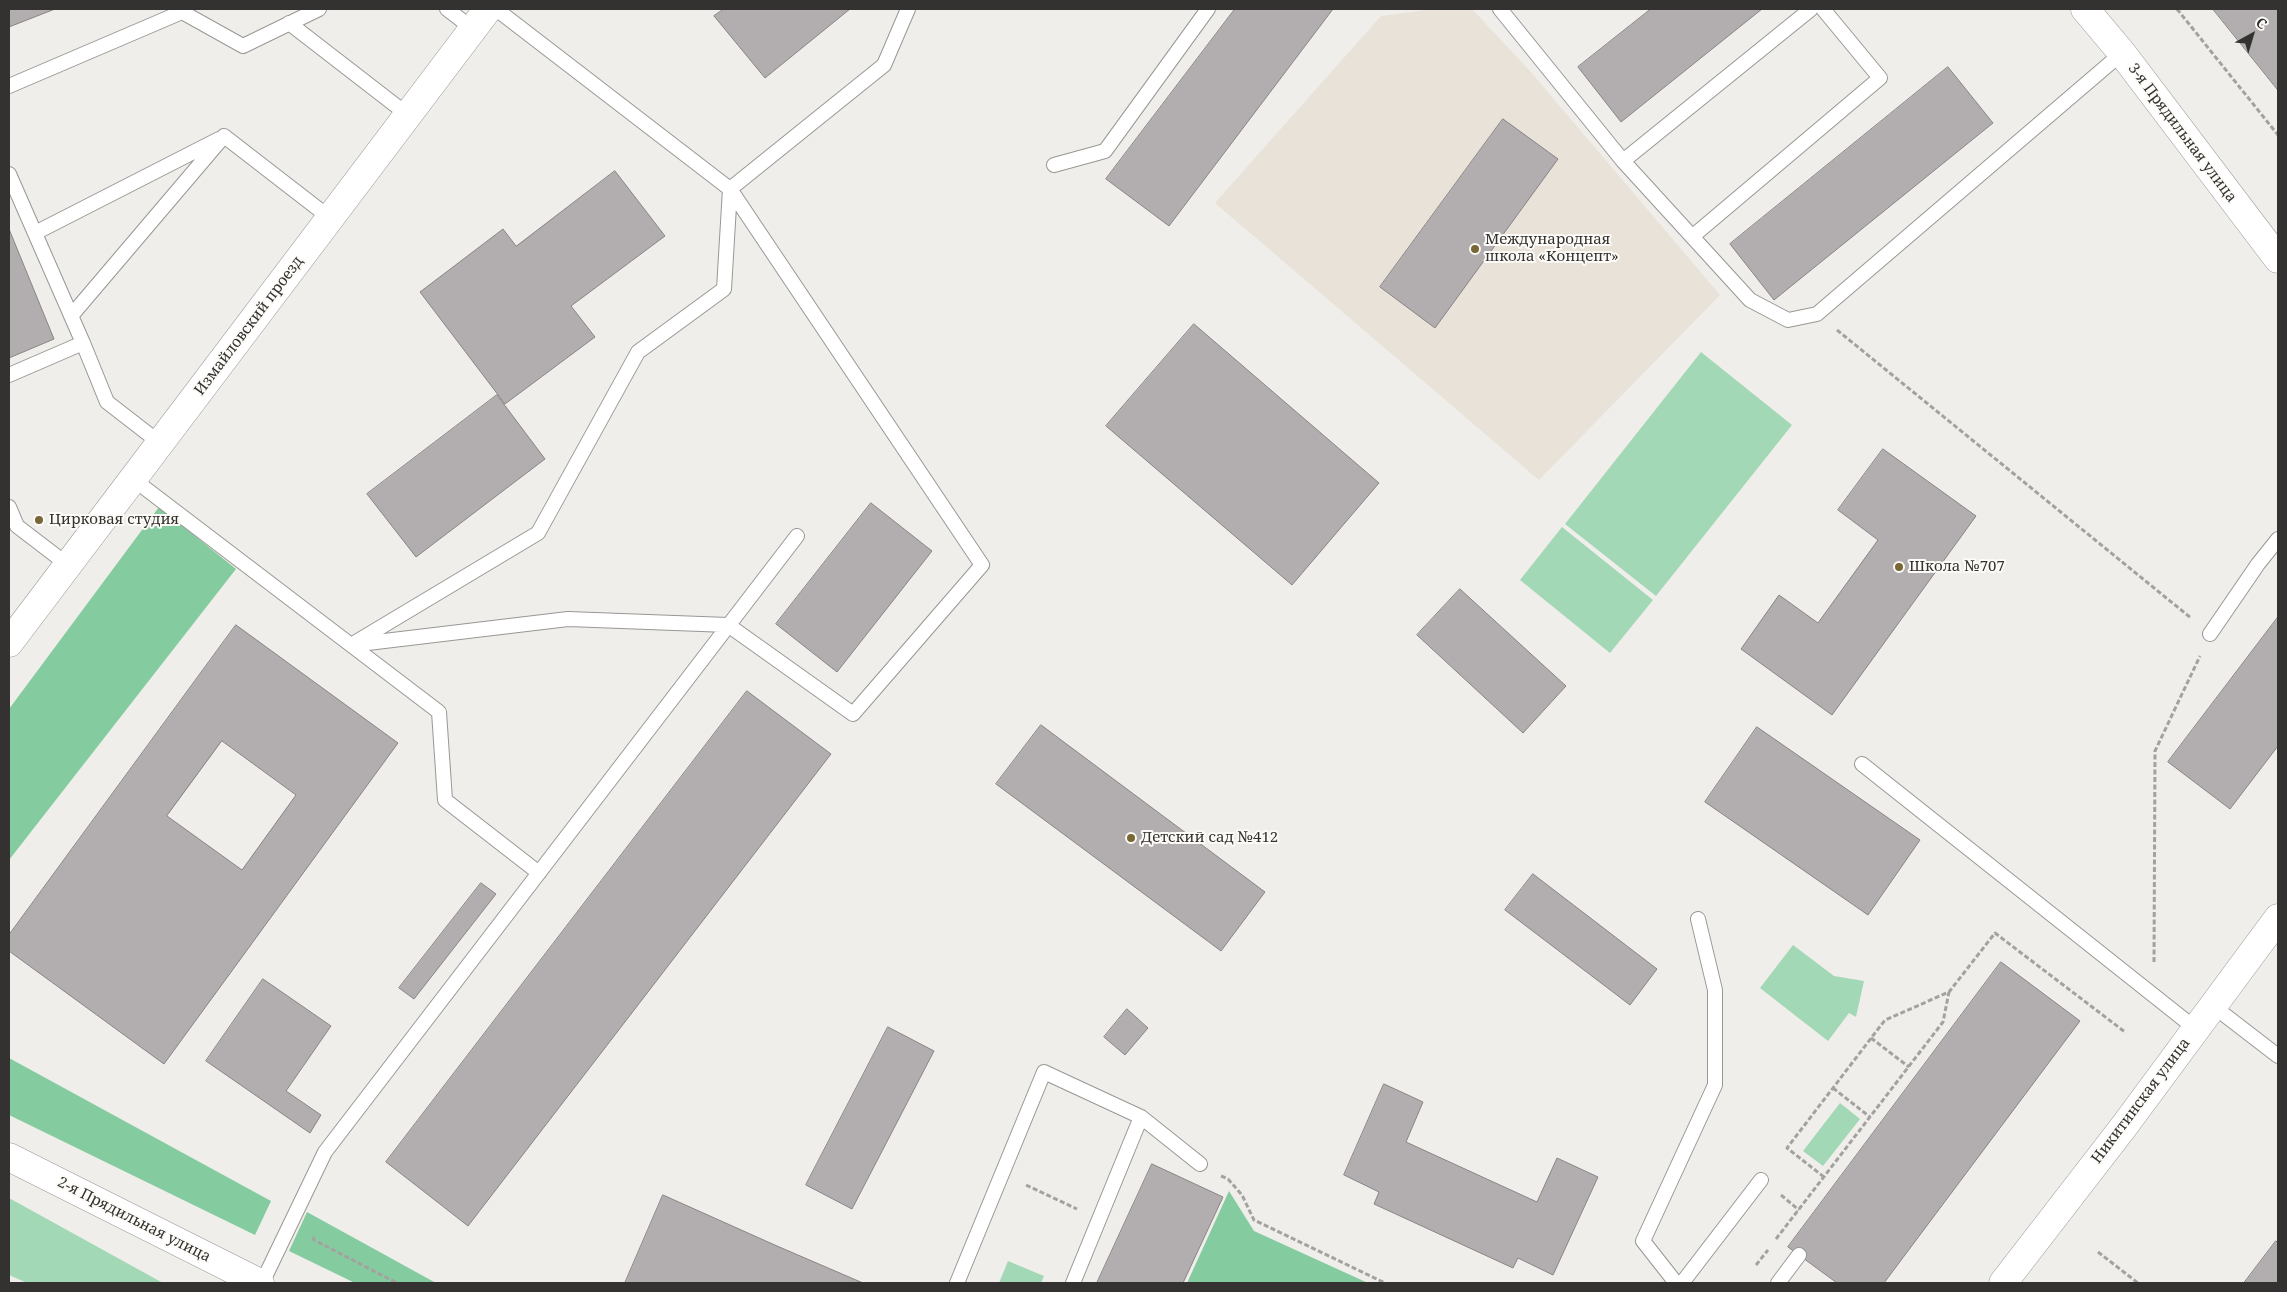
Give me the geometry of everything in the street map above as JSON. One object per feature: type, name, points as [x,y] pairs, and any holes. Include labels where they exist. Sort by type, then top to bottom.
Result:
[{"type":"street","name":"3-я Прядильная улица","points":[[2085,9],[2122,53],[2278,259]]},
{"type":"street","name":"Измайловский проезд","points":[[9,643],[481,19]]},
{"type":"street","name":"Никитинская улица","points":[[2003,1283],[2214,1006],[2278,918]]},
{"type":"street","name":"2-я Прядильная улица","points":[[9,1157],[261,1283]]},
{"type":"lane","points":[[9,86],[182,12],[243,46],[319,9]]},
{"type":"lane","points":[[447,9],[481,19]]},
{"type":"lane","points":[[351,645],[568,619],[728,625],[852,714],[982,565],[730,189],[496,9]]},
{"type":"lane","points":[[351,645],[538,533],[638,352],[724,290],[730,189],[884,65],[908,9]]},
{"type":"lane","points":[[1054,165],[1105,151],[1208,9]]},
{"type":"lane","points":[[1500,9],[1623,161],[1750,300],[1788,320],[1817,314],[2122,53]]},
{"type":"lane","points":[[1623,161],[1811,9]]},
{"type":"lane","points":[[1693,236],[1880,78],[1823,9]]},
{"type":"lane","points":[[289,23],[408,115]]},
{"type":"lane","points":[[224,136],[330,218]]},
{"type":"lane","points":[[35,233],[224,136]]},
{"type":"lane","points":[[71,316],[224,136]]},
{"type":"lane","points":[[9,174],[107,402],[160,443]]},
{"type":"lane","points":[[9,375],[83,343]]},
{"type":"lane","points":[[133,479],[439,712],[445,800],[539,873]]},
{"type":"lane","points":[[9,506],[18,526],[68,565]]},
{"type":"lane","points":[[261,1283],[324,1152],[797,536]]},
{"type":"lane","points":[[2210,634],[2258,564],[2278,539]]},
{"type":"lane","points":[[1862,764],[2196,1029]]},
{"type":"lane","points":[[1676,1283],[1643,1241],[1715,1085],[1715,990],[1698,919]]},
{"type":"lane","points":[[2214,1006],[2278,1056]]},
{"type":"lane","points":[[957,1283],[1044,1072],[1141,1117],[1200,1164]]},
{"type":"lane","points":[[1074,1283],[1141,1117]]},
{"type":"lane","points":[[1682,1283],[1761,1180]]},
{"type":"lane","points":[[1778,1283],[1799,1255]]},
{"type":"path","points":[[2177,9],[2278,135]]},
{"type":"path","points":[[1817,314],[2210,634],[2155,751],[2154,995]]},
{"type":"path","points":[[1824,1177],[1787,1148],[1885,1020],[1949,992],[1995,933],[2125,1032]]},
{"type":"path","points":[[1774,1241],[1944,1022],[1949,992]]},
{"type":"path","points":[[1872,1038],[1909,1067]]},
{"type":"path","points":[[1833,1088],[1870,1117]]},
{"type":"path","points":[[1200,1164],[1228,1179],[1242,1195],[1254,1220],[1385,1283]]},
{"type":"path","points":[[1002,1173],[1100,1220]]},
{"type":"path","points":[[1793,1205],[1799,1210]]},
{"type":"path","points":[[312,1230],[314,1240],[397,1283]]},
{"type":"path","points":[[1756,1265],[1768,1249]]},
{"type":"path","points":[[2098,1252],[2138,1283]]},
{"type":"shaded area","name":"Международная школа «Концепт»","points":[[1434,9],[1472,9],[1530,71],[1720,295],[1539,480],[1215,203],[1381,16]]},
{"type":"green space","points":[[1701,352],[1792,425],[1656,596],[1565,524]]},
{"type":"green space","points":[[159,507],[236,569],[9,860],[9,709]]},
{"type":"green space","points":[[1562,527],[1653,600],[1610,653],[1520,580]]},
{"type":"green space","points":[[1793,945],[1834,976],[1864,981],[1856,1017],[1849,1013],[1828,1041],[1760,988]]},
{"type":"green space","points":[[9,1058],[271,1201],[255,1235],[9,1115]]},
{"type":"green space","points":[[1840,1103],[1860,1119],[1823,1166],[1803,1151]]},
{"type":"green space","points":[[1229,1191],[1254,1231],[1368,1283],[1187,1283]]},
{"type":"green space","points":[[9,1198],[163,1283],[27,1283],[9,1275]]},
{"type":"green space","points":[[307,1212],[436,1283],[355,1283],[289,1251]]},
{"type":"green space","points":[[1008,1261],[1044,1276],[1041,1283],[999,1283]]},
{"type":"building","points":[[9,9],[55,9],[9,27]]},
{"type":"building","points":[[724,9],[850,9],[765,78],[714,16]]},
{"type":"building","points":[[1235,9],[1333,9],[1169,226],[1106,179]]},
{"type":"building","points":[[1651,9],[1762,9],[1621,122],[1578,67]]},
{"type":"building","points":[[2213,9],[2278,9],[2278,90]]},
{"type":"building","points":[[1948,67],[1993,123],[1774,300],[1730,244]]},
{"type":"building","points":[[1503,119],[1558,159],[1435,328],[1380,287]]},
{"type":"building","points":[[615,171],[665,236],[571,306],[595,337],[505,404],[420,292],[503,229],[516,246]]},
{"type":"building","points":[[9,229],[54,339],[9,358]]},
{"type":"building","points":[[1194,324],[1379,483],[1292,585],[1106,426]]},
{"type":"building","points":[[497,395],[545,459],[416,557],[367,494]]},
{"type":"building","name":"Школа №707","points":[[1883,449],[1976,516],[1832,715],[1741,649],[1779,595],[1818,623],[1878,540],[1838,510]]},
{"type":"building","points":[[871,503],[932,551],[837,672],[776,624]]},
{"type":"building","points":[[1460,589],[1566,686],[1523,733],[1417,635]]},
{"type":"building","points":[[2278,617],[2278,746],[2230,809],[2168,762]]},
{"type":"building","points":[[236,625],[398,743],[164,1064],[9,951],[9,935]],"holes":[[[222,741],[296,795],[242,870],[167,816]]]},
{"type":"building","points":[[747,691],[831,754],[468,1226],[386,1162]]},
{"type":"building","name":"Детский сад №412","points":[[1041,725],[1265,892],[1221,951],[996,784]]},
{"type":"building","points":[[1757,727],[1920,840],[1868,915],[1705,802]]},
{"type":"building","points":[[1533,874],[1657,969],[1630,1005],[1505,910]]},
{"type":"building","points":[[481,883],[496,894],[414,999],[399,988]]},
{"type":"building","points":[[2001,962],[2080,1021],[1884,1283],[1837,1283],[1788,1247]]},
{"type":"building","points":[[263,979],[331,1026],[286,1091],[321,1115],[310,1133],[206,1061]]},
{"type":"building","points":[[1127,1009],[1148,1028],[1125,1055],[1104,1037]]},
{"type":"building","points":[[888,1027],[934,1051],[852,1209],[806,1185]]},
{"type":"building","points":[[1384,1084],[1423,1102],[1406,1142],[1537,1202],[1557,1158],[1598,1177],[1553,1275],[1518,1258],[1513,1268],[1374,1204],[1379,1192],[1344,1175]]},
{"type":"building","points":[[1152,1164],[1223,1197],[1183,1283],[1097,1283]]},
{"type":"building","points":[[663,1195],[777,1246],[863,1283],[625,1283]]},
{"type":"building","points":[[2276,1241],[2278,1243],[2278,1283],[2244,1283]]},
{"type":"place","name":"Международная школа «Концепт»","points":[[1475,249]]},
{"type":"place","name":"Цирковая студия","points":[[39,520]]},
{"type":"place","name":"Школа №707","points":[[1899,567]]},
{"type":"place","name":"Детский сад №412","points":[[1131,838]]}]
